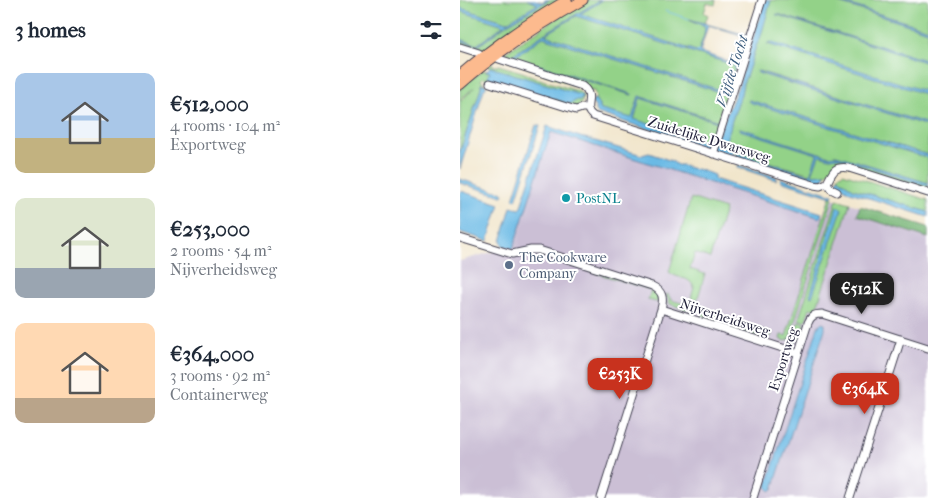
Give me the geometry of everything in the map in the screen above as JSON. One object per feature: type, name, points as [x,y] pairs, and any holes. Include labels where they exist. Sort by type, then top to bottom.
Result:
[{"type":"main road","points":[[460,75],[507,38],[567,0]]},
{"type":"main road","points":[[460,85],[508,46],[552,17],[583,0]]},
{"type":"street","points":[[714,150],[762,0]]},
{"type":"street","points":[[460,47],[479,53]]},
{"type":"street","points":[[499,59],[582,86],[588,94],[587,108]]},
{"type":"street","name":"Zuidelijke Dwarsweg","points":[[490,83],[576,110],[587,108],[593,116],[714,150],[814,185],[820,186],[829,180],[833,171],[839,168],[850,168],[928,192]]},
{"type":"street","points":[[829,180],[831,189],[837,192]]},
{"type":"street","points":[[460,238],[512,254],[539,250],[652,286],[657,288],[662,294],[661,309]]},
{"type":"street","name":"Nijverheidsweg","points":[[601,498],[661,309],[798,353]]},
{"type":"street","name":"Exportweg","points":[[753,498],[811,317],[816,314],[822,314],[928,348]]},
{"type":"street","points":[[850,498],[901,339]]},
{"type":"shaded area","points":[[547,128],[712,179],[823,216],[829,197],[928,227],[928,498],[460,498],[460,261],[506,248]]},
{"type":"green space","points":[[460,0],[527,0],[539,4],[507,22],[460,8]]},
{"type":"green space","points":[[549,0],[561,0],[482,52],[460,44],[460,41],[478,46],[507,24]]},
{"type":"green space","points":[[588,0],[600,0],[544,34],[511,57],[632,95],[514,57],[543,37],[726,94],[719,121],[639,96],[632,119],[601,110],[595,99],[594,91],[499,57],[552,21]]},
{"type":"green space","points":[[603,0],[716,0],[715,5],[707,3],[704,13],[708,15],[705,23],[691,20],[705,26],[705,35],[699,50],[696,51],[580,14]]},
{"type":"green space","points":[[771,0],[829,0],[928,31],[928,61],[777,14],[928,63],[928,92],[797,51],[768,44],[928,95],[928,124],[759,71],[758,73],[928,126],[928,155],[748,101],[928,158],[928,183],[836,155],[829,156],[740,129],[817,154],[811,174],[733,152],[725,148],[726,138],[743,83],[760,38]]},
{"type":"green space","points":[[834,0],[928,0],[928,29]]},
{"type":"green space","points":[[460,11],[504,25],[477,45],[460,39]]},
{"type":"green space","points":[[576,16],[734,65],[734,75],[728,91],[726,92],[544,35]]},
{"type":"green space","points":[[491,63],[493,66],[498,65],[522,72],[578,91],[583,95],[583,99],[576,108],[486,80],[484,77],[481,80],[486,85],[481,84],[460,152],[460,102],[474,88],[460,100],[460,89],[482,70],[490,72],[488,78],[570,104],[582,96],[495,69],[488,65]]},
{"type":"green space","points":[[640,98],[721,123],[713,145],[634,120]]},
{"type":"green space","points":[[819,155],[830,158],[837,157],[928,186],[928,190],[846,164],[835,166],[827,174],[813,175]]},
{"type":"green space","points":[[843,173],[928,200],[928,212],[853,189],[838,178]]},
{"type":"green space","points":[[830,197],[833,198],[789,340],[785,341],[780,339],[781,335],[786,336]]},
{"type":"green space","points":[[691,198],[725,209],[710,258],[695,253],[690,269],[705,274],[697,301],[691,298],[694,287],[692,283],[669,272]]},
{"type":"green space","points":[[837,199],[850,203],[816,310],[810,308],[805,322],[799,318]]},
{"type":"green space","points":[[860,206],[928,227],[928,238],[857,215]]},
{"type":"green space","points":[[539,253],[649,288],[657,294],[659,301],[648,300],[651,290],[538,255]]},
{"type":"green space","points":[[668,294],[671,300],[695,307],[693,312],[670,304],[666,295]]},
{"type":"green space","points":[[704,311],[772,333],[772,335],[770,337],[702,315]]},
{"type":"green space","points":[[702,317],[769,338],[703,320]]},
{"type":"green space","points":[[798,323],[805,324],[803,330],[799,338],[792,345]]},
{"type":"water","points":[[527,0],[542,2],[549,0],[507,24],[478,46],[460,41],[460,39],[477,45],[504,25],[460,11],[460,8],[507,22],[538,4]]},
{"type":"water","points":[[603,0],[580,14],[696,51],[699,50],[705,26],[689,19],[748,34],[744,42],[745,36],[708,25],[700,52],[736,64],[738,60],[732,80],[734,65],[576,16],[545,35],[726,92],[730,85],[732,86],[724,108],[726,94],[543,37],[514,57],[632,95],[511,57],[544,34]]},
{"type":"water","points":[[765,0],[771,0],[724,146],[726,149],[734,151],[732,156],[597,113],[592,104],[593,99],[596,100],[601,110],[632,118],[639,96],[718,121],[721,115],[719,122],[718,122],[640,98],[634,119],[714,145],[739,84]]},
{"type":"water","points":[[830,0],[928,29],[928,31]]},
{"type":"water","points":[[776,15],[928,61],[928,63]]},
{"type":"water","points":[[769,42],[928,92],[928,95],[767,44]]},
{"type":"water","points":[[490,67],[581,95],[581,100],[570,104],[488,78],[490,72],[486,71]]},
{"type":"water","points":[[757,71],[928,124],[928,126],[758,73]]},
{"type":"water","points":[[481,84],[486,85],[486,88],[484,89],[460,169],[460,152]]},
{"type":"water","points":[[749,100],[928,155],[928,158],[749,102]]},
{"type":"water","points":[[536,125],[540,126],[516,200],[513,199]]},
{"type":"water","points":[[547,126],[642,155],[649,153],[672,161],[677,165],[714,175],[714,179],[822,213],[820,218],[551,132],[513,249],[503,246],[501,241],[511,207],[520,209]]},
{"type":"water","points":[[740,128],[829,156],[836,155],[928,183],[928,186],[837,157],[830,158],[819,155],[812,174],[825,174],[824,179],[814,180],[735,157],[736,153],[810,175],[817,154],[740,130]]},
{"type":"water","points":[[738,165],[777,177],[776,180],[737,167]]},
{"type":"water","points":[[781,178],[833,195],[832,197],[780,181]]},
{"type":"water","points":[[838,178],[853,189],[928,212],[928,217],[850,192],[836,183]]},
{"type":"water","points":[[460,179],[503,193],[504,195],[460,183]]},
{"type":"water","points":[[461,191],[500,204],[488,241],[460,232]]},
{"type":"water","points":[[837,207],[842,209],[812,297],[810,296]]},
{"type":"water","points":[[821,323],[825,324],[825,329],[773,489],[770,491],[767,488],[767,484],[818,327]]},
{"type":"waterway","points":[[665,11],[689,19]]},
{"type":"place","name":"PostNL","points":[[566,198]]},
{"type":"place","name":"The Cookware Company","points":[[509,265]]},
{"type":"water label","name":"Vijfde Tocht","points":[[732,71]]}]
